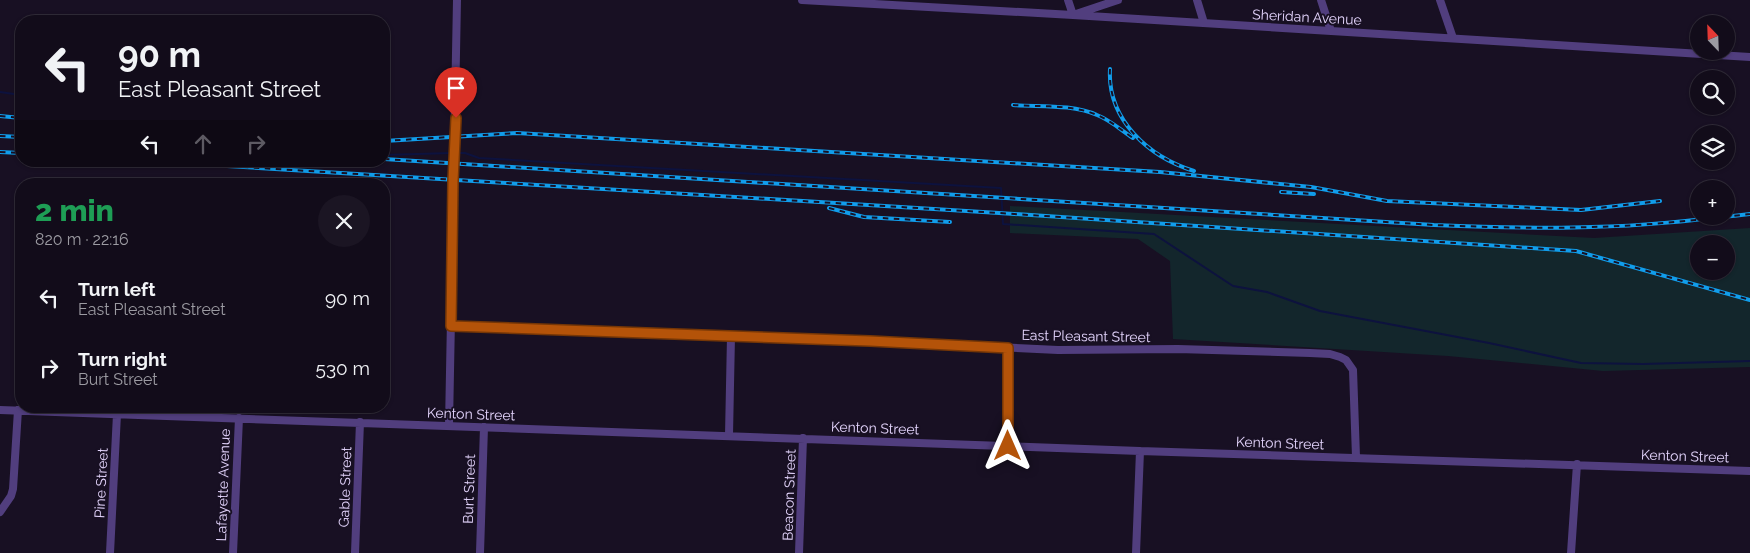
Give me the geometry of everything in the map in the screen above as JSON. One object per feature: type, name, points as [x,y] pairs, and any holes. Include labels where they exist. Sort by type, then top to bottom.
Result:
[{"type":"street","points":[[449,425],[457,0]]},
{"type":"street","name":"Sheridan Avenue","points":[[802,0],[1750,57]]},
{"type":"street","points":[[938,0],[941,8]]},
{"type":"street","points":[[1068,0],[1072,15],[1118,0]]},
{"type":"street","points":[[1197,0],[1204,23]]},
{"type":"street","points":[[1321,0],[1331,31]]},
{"type":"street","points":[[1440,0],[1453,38]]},
{"type":"street","name":"East Pleasant Street","points":[[451,326],[880,341],[1008,348],[1245,350],[1330,354],[1340,357],[1350,364],[1354,378],[1356,458]]},
{"type":"street","points":[[728,435],[731,336]]},
{"type":"street","points":[[1008,348],[1008,446]]},
{"type":"street","name":"Kenton Street","points":[[0,410],[15,410]]},
{"type":"street","points":[[0,512],[11,496],[13,489],[18,413]]},
{"type":"street","name":"Kenton Street","points":[[92,413],[1140,451],[1750,470]]},
{"type":"street","name":"Pine Street","points":[[110,553],[117,414]]},
{"type":"street","name":"Lafayette Avenue","points":[[233,553],[239,418]]},
{"type":"street","name":"Gable Street","points":[[355,553],[360,422]]},
{"type":"street","name":"Burt Street","points":[[480,553],[484,426]]},
{"type":"street","name":"Beacon Street","points":[[799,553],[803,438]]},
{"type":"street","points":[[1136,553],[1140,451]]},
{"type":"street","points":[[1571,553],[1577,464]]},
{"type":"shaded area","points":[[1010,206],[1594,238],[1750,228],[1750,367],[1603,371],[1448,356],[1173,339],[1170,261],[1138,239],[1010,233]]},
{"type":"waterway","points":[[0,92],[15,94]]},
{"type":"waterway","points":[[390,155],[451,153]]},
{"type":"waterway","points":[[456,153],[465,153],[479,158],[1001,188],[1003,224],[1154,234],[1233,286],[1267,292],[1320,311],[1489,343],[1581,363],[1643,364],[1750,361]]},
{"type":"railway","points":[[1110,69],[1111,87],[1116,104],[1123,120],[1134,134],[1161,156],[1177,165],[1194,171]]},
{"type":"railway","points":[[1013,105],[1087,111],[1106,120],[1133,138]]},
{"type":"railway","points":[[0,116],[15,117]]},
{"type":"railway","points":[[390,141],[517,133],[1160,172],[1311,187],[1387,201],[1581,210],[1660,201]]},
{"type":"railway","points":[[0,136],[15,137]]},
{"type":"railway","points":[[0,152],[15,153]]},
{"type":"railway","points":[[390,159],[1434,225],[1571,228],[1670,222],[1750,214]]},
{"type":"railway","points":[[243,167],[999,213],[1576,251],[1750,300]]},
{"type":"railway","points":[[1281,192],[1314,194]]},
{"type":"railway","points":[[829,208],[864,217],[950,222]]},
{"type":"route","points":[[456,118],[451,326],[870,341],[1008,348],[1008,446]]}]
